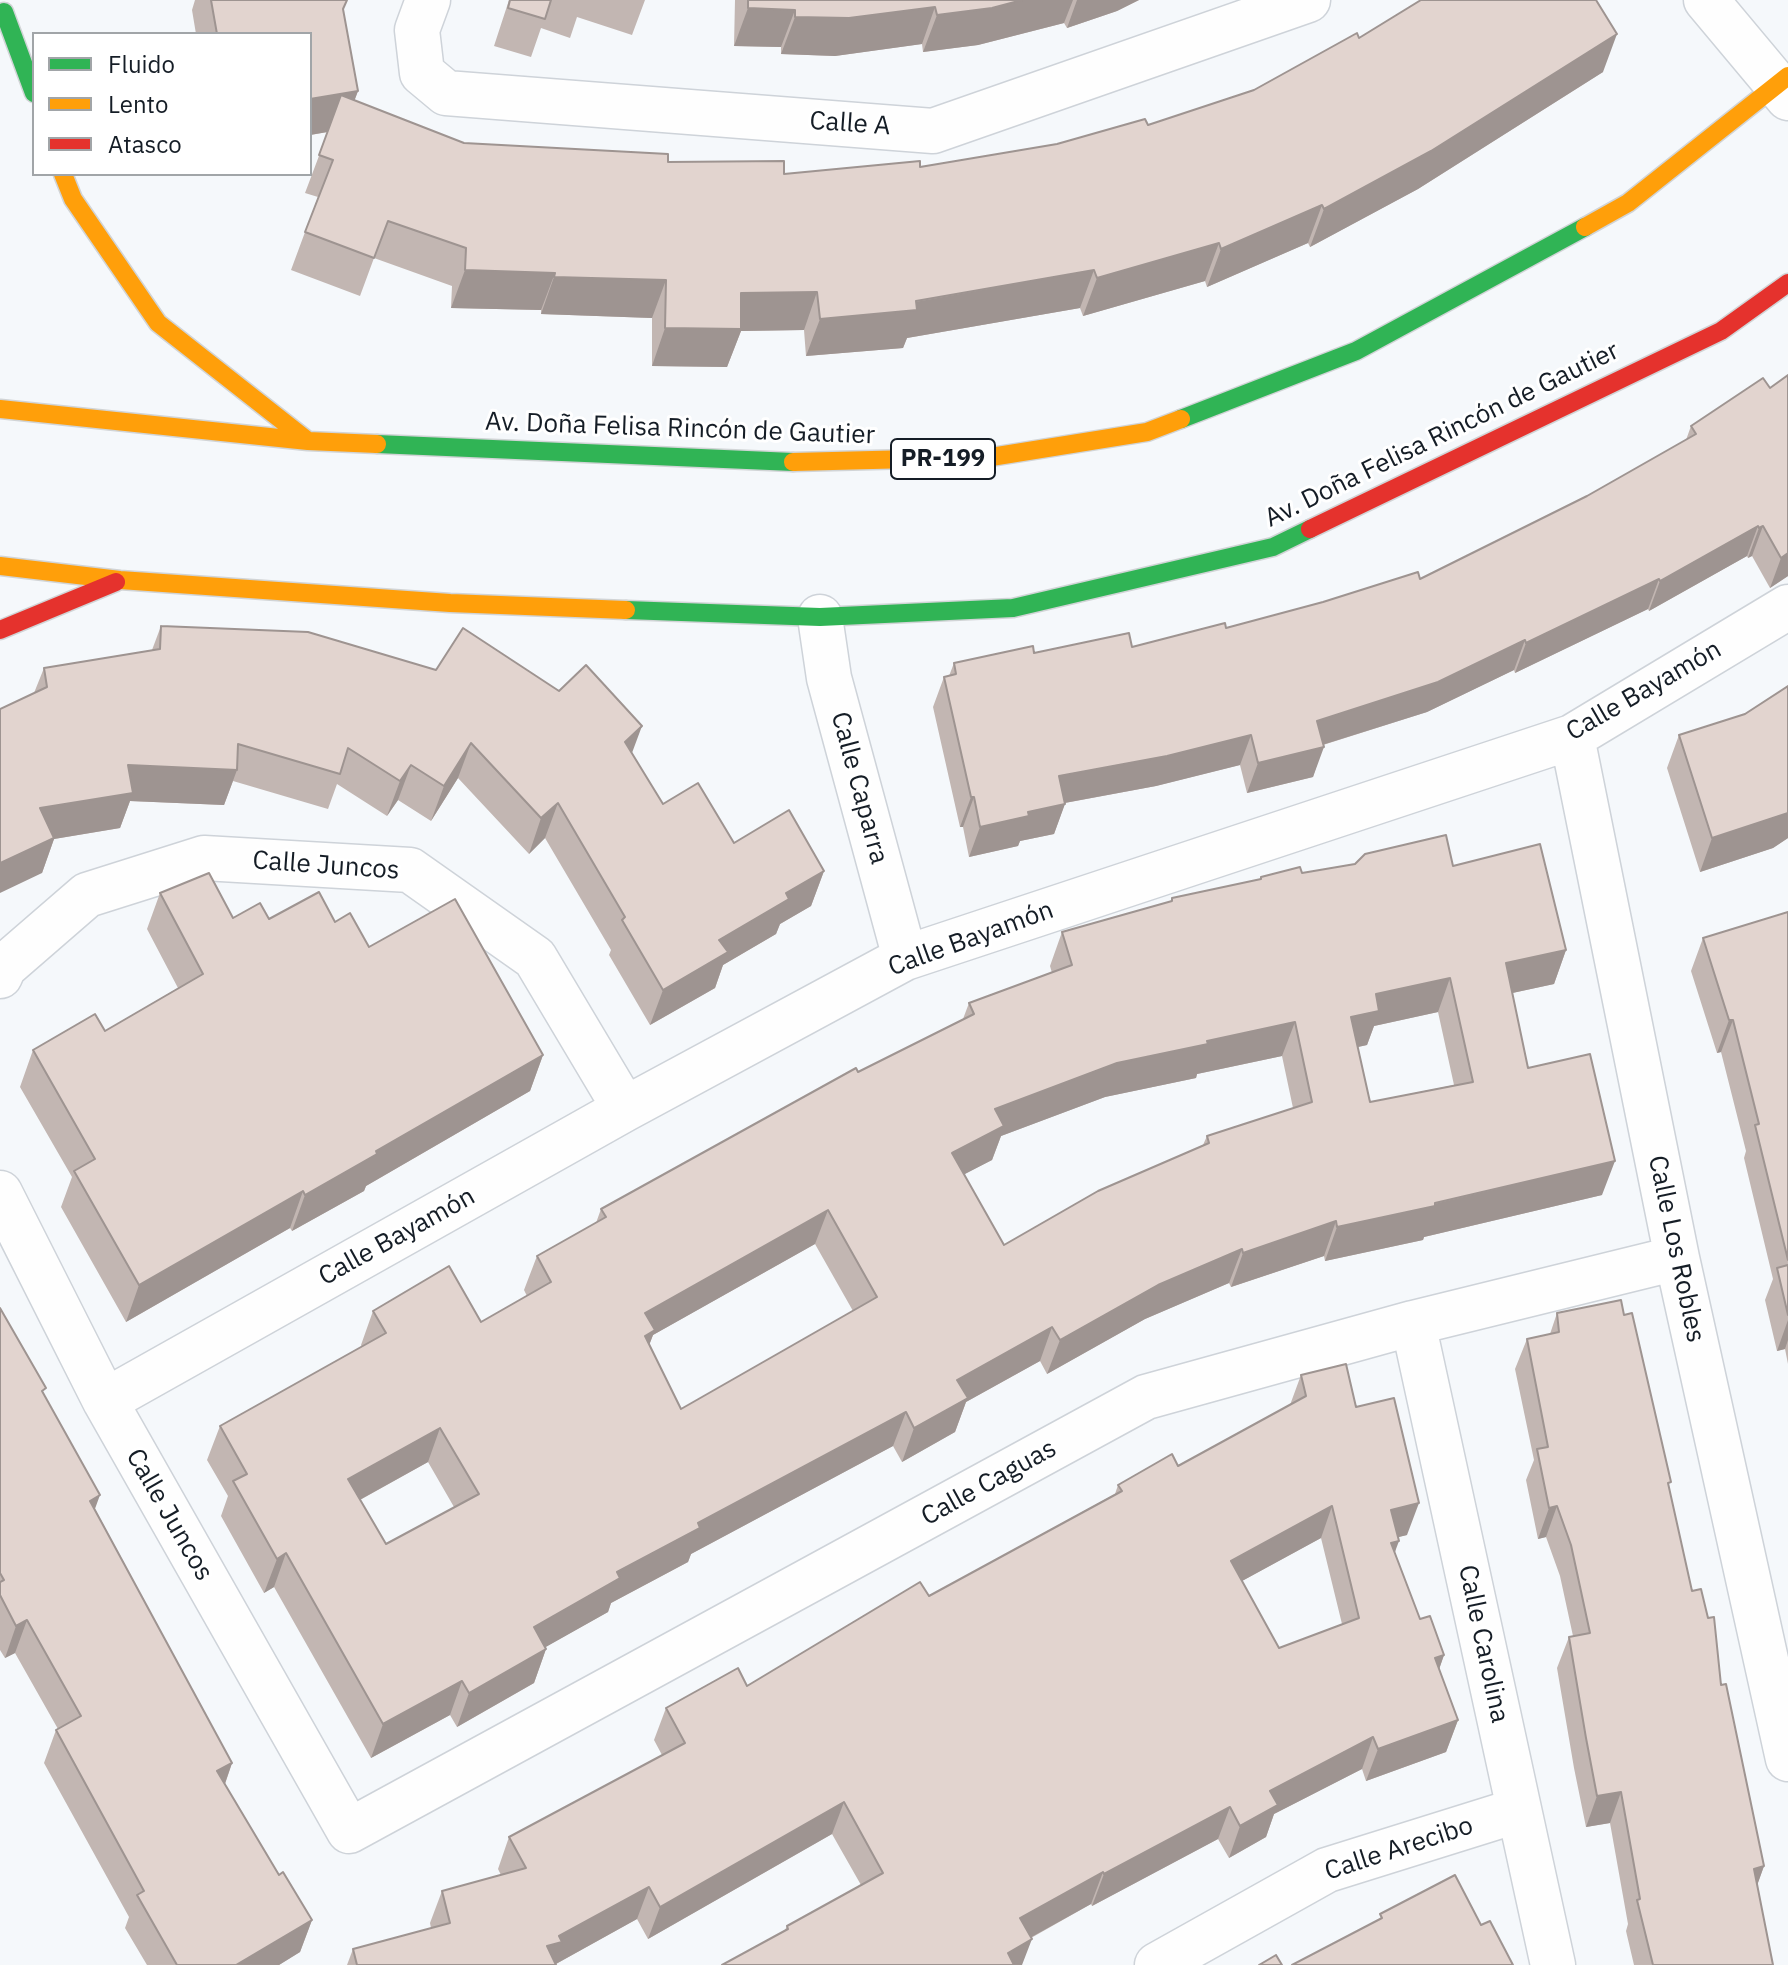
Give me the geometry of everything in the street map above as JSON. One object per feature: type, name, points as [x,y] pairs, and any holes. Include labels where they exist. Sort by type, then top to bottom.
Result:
[{"type":"main road","points":[[3,13],[32,88]]},
{"type":"main road","name":"Av. Doña Felisa Rincón de Gautier","points":[[0,409],[308,441],[815,463],[991,457],[1147,432],[1356,351],[1628,203],[1784,86]]},
{"type":"main road","points":[[64,176],[73,199],[158,323],[308,441]]},
{"type":"main road","name":"Av. Doña Felisa Rincón de Gautier","points":[[0,566],[120,580],[450,603],[820,617],[1013,608],[1273,547],[1721,331],[1788,283]]},
{"type":"main road","points":[[0,630],[120,580]]},
{"type":"street","name":"Calle A","points":[[422,15],[422,73],[446,93],[933,131],[1308,0]]},
{"type":"street","points":[[1706,0],[1784,86]]},
{"type":"street","name":"Calle Bayamón","points":[[105,1401],[625,1109],[905,958],[1572,737],[1788,607]]},
{"type":"street","name":"Calle Caparra","points":[[820,617],[829,678],[905,958]]},
{"type":"street","name":"Calle Los Robles","points":[[1572,737],[1677,1258],[1788,1759]]},
{"type":"street","name":"Calle Juncos","points":[[0,976],[4,967],[87,895],[204,858],[410,870],[535,958],[625,1109]]},
{"type":"street","name":"Calle Juncos","points":[[0,1193],[105,1401],[349,1831]]},
{"type":"street","name":"Calle Caguas","points":[[349,1831],[1146,1397],[1413,1323],[1677,1258]]},
{"type":"street","name":"Calle Carolina","points":[[1413,1323],[1553,1965]]},
{"type":"street","name":"Calle Arecibo","points":[[1157,1965],[1327,1870],[1519,1810]]},
{"type":"building","points":[[211,0],[347,0],[343,9],[358,91],[312,99],[312,32],[217,32]]},
{"type":"building","points":[[510,0],[551,0],[545,19],[508,8]]},
{"type":"building","points":[[748,0],[1022,0],[992,8],[937,15],[935,7],[849,18],[795,17],[795,10],[748,8]]},
{"type":"building","points":[[1421,0],[1596,0],[1617,34],[1431,151],[1324,209],[1322,205],[1221,249],[1219,243],[1097,278],[1094,270],[916,301],[917,310],[820,319],[817,292],[741,293],[741,329],[665,328],[666,280],[554,277],[555,273],[465,270],[466,248],[388,221],[374,258],[305,232],[333,160],[319,155],[341,95],[464,143],[668,154],[668,162],[784,161],[784,174],[920,161],[920,167],[1057,144],[1145,119],[1148,125],[1254,90],[1357,33],[1359,38]]},
{"type":"building","points":[[1788,375],[1788,553],[1781,558],[1763,526],[1758,526],[1660,581],[1438,682],[1317,721],[1324,747],[1258,763],[1251,735],[1167,756],[1059,776],[1065,804],[980,827],[944,677],[956,674],[954,663],[1033,646],[1034,653],[1129,633],[1132,647],[1225,623],[1226,628],[1418,572],[1420,579],[1587,496],[1696,434],[1691,426],[1763,378],[1770,388]]},
{"type":"building","points":[[161,626],[308,632],[436,670],[463,628],[559,691],[586,665],[642,726],[625,742],[663,804],[698,783],[734,843],[789,810],[824,871],[786,893],[789,899],[719,940],[728,952],[663,990],[622,920],[625,917],[558,803],[541,818],[471,743],[444,786],[411,765],[400,781],[348,748],[340,774],[238,744],[237,770],[128,765],[133,793],[40,808],[54,838],[0,863],[0,709],[47,687],[44,668],[160,649]]},
{"type":"building","points":[[1788,686],[1788,813],[1712,838],[1679,735],[1745,714]]},
{"type":"building","points":[[1446,835],[1453,866],[1540,844],[1566,950],[1506,963],[1528,1068],[1590,1054],[1615,1161],[1435,1203],[1435,1206],[1337,1227],[1336,1221],[1243,1253],[1242,1249],[1158,1285],[1060,1340],[1052,1327],[957,1380],[968,1398],[914,1428],[906,1412],[698,1523],[700,1528],[617,1572],[620,1578],[534,1627],[546,1649],[469,1693],[462,1681],[383,1724],[286,1553],[277,1559],[233,1481],[247,1474],[220,1426],[386,1333],[373,1311],[449,1266],[481,1322],[551,1282],[537,1256],[606,1217],[601,1209],[856,1068],[858,1072],[974,1014],[969,1003],[1072,965],[1062,932],[1172,901],[1172,898],[1261,879],[1300,867],[1302,873],[1355,864],[1365,854]],"holes":[[[1450,978],[1473,1082],[1370,1102],[1351,1017],[1379,1011],[1376,994]],[[1295,1022],[1312,1102],[1207,1136],[1209,1143],[1098,1191],[1004,1245],[952,1153],[1004,1126],[995,1109],[1117,1063],[1208,1044],[1207,1041]],[[828,1210],[877,1297],[681,1409],[645,1336],[655,1330],[645,1313]],[[440,1428],[479,1494],[386,1544],[348,1479]]]},
{"type":"building","points":[[209,873],[233,918],[260,903],[269,919],[319,892],[335,922],[350,913],[369,947],[455,899],[543,1055],[305,1195],[303,1191],[139,1285],[74,1171],[95,1159],[33,1050],[95,1014],[105,1031],[203,974],[160,893]]},
{"type":"building","points":[[1788,912],[1788,1260],[1733,1020],[1729,1020],[1703,938]]},
{"type":"building","points":[[1788,1265],[1788,1315],[1777,1268]]},
{"type":"building","points":[[1621,1300],[1624,1315],[1632,1313],[1671,1482],[1668,1483],[1692,1591],[1701,1589],[1708,1618],[1714,1617],[1721,1685],[1726,1684],[1764,1866],[1754,1869],[1773,1965],[1653,1965],[1637,1900],[1640,1899],[1621,1792],[1597,1796],[1569,1637],[1590,1633],[1571,1545],[1557,1506],[1549,1508],[1537,1449],[1548,1447],[1527,1339],[1559,1332],[1557,1313]]},
{"type":"building","points":[[0,1308],[46,1388],[42,1391],[100,1495],[90,1501],[232,1763],[217,1771],[279,1875],[283,1872],[312,1920],[236,1965],[177,1965],[137,1895],[144,1891],[56,1730],[81,1716],[27,1620],[16,1626],[0,1595],[0,1582],[4,1580],[0,1573]]},
{"type":"building","points":[[1346,1364],[1356,1407],[1394,1398],[1419,1503],[1391,1510],[1399,1541],[1391,1543],[1420,1619],[1430,1616],[1444,1655],[1435,1658],[1458,1720],[1378,1749],[1373,1737],[1270,1791],[1278,1805],[1240,1826],[1230,1807],[1103,1872],[1020,1918],[1032,1939],[1008,1953],[1014,1965],[722,1965],[883,1873],[844,1802],[660,1907],[649,1887],[559,1936],[562,1942],[547,1946],[556,1965],[357,1965],[353,1949],[450,1923],[442,1891],[526,1868],[509,1837],[685,1743],[666,1708],[738,1668],[747,1686],[920,1582],[929,1596],[1122,1491],[1118,1485],[1172,1454],[1178,1466],[1306,1396],[1301,1375]],"holes":[[[1332,1506],[1359,1618],[1279,1648],[1231,1561]]]},
{"type":"building","points":[[1455,1875],[1481,1925],[1490,1921],[1513,1965],[1292,1965],[1382,1918],[1380,1914]]},
{"type":"building","points":[[1276,1955],[1282,1965],[1259,1965]]},
{"type":"traffic: fast","points":[[0,16],[4,12],[32,88]]},
{"type":"traffic: fast","points":[[1181,419],[1356,351],[1585,227]]},
{"type":"traffic: fast","points":[[377,444],[793,462]]},
{"type":"traffic: fast","points":[[626,610],[820,617],[1013,608],[1273,547],[1310,529]]},
{"type":"traffic: slow","points":[[1585,227],[1628,203],[1788,76]]},
{"type":"traffic: slow","points":[[64,176],[73,199],[158,323],[308,441]]},
{"type":"traffic: slow","points":[[0,409],[308,441],[377,444]]},
{"type":"traffic: slow","points":[[793,462],[991,457],[1147,432],[1181,419]]},
{"type":"traffic: slow","points":[[0,566],[120,580],[450,603],[626,610]]},
{"type":"traffic: jam","points":[[1310,529],[1721,331],[1788,283]]},
{"type":"traffic: jam","points":[[0,630],[116,582]]}]
